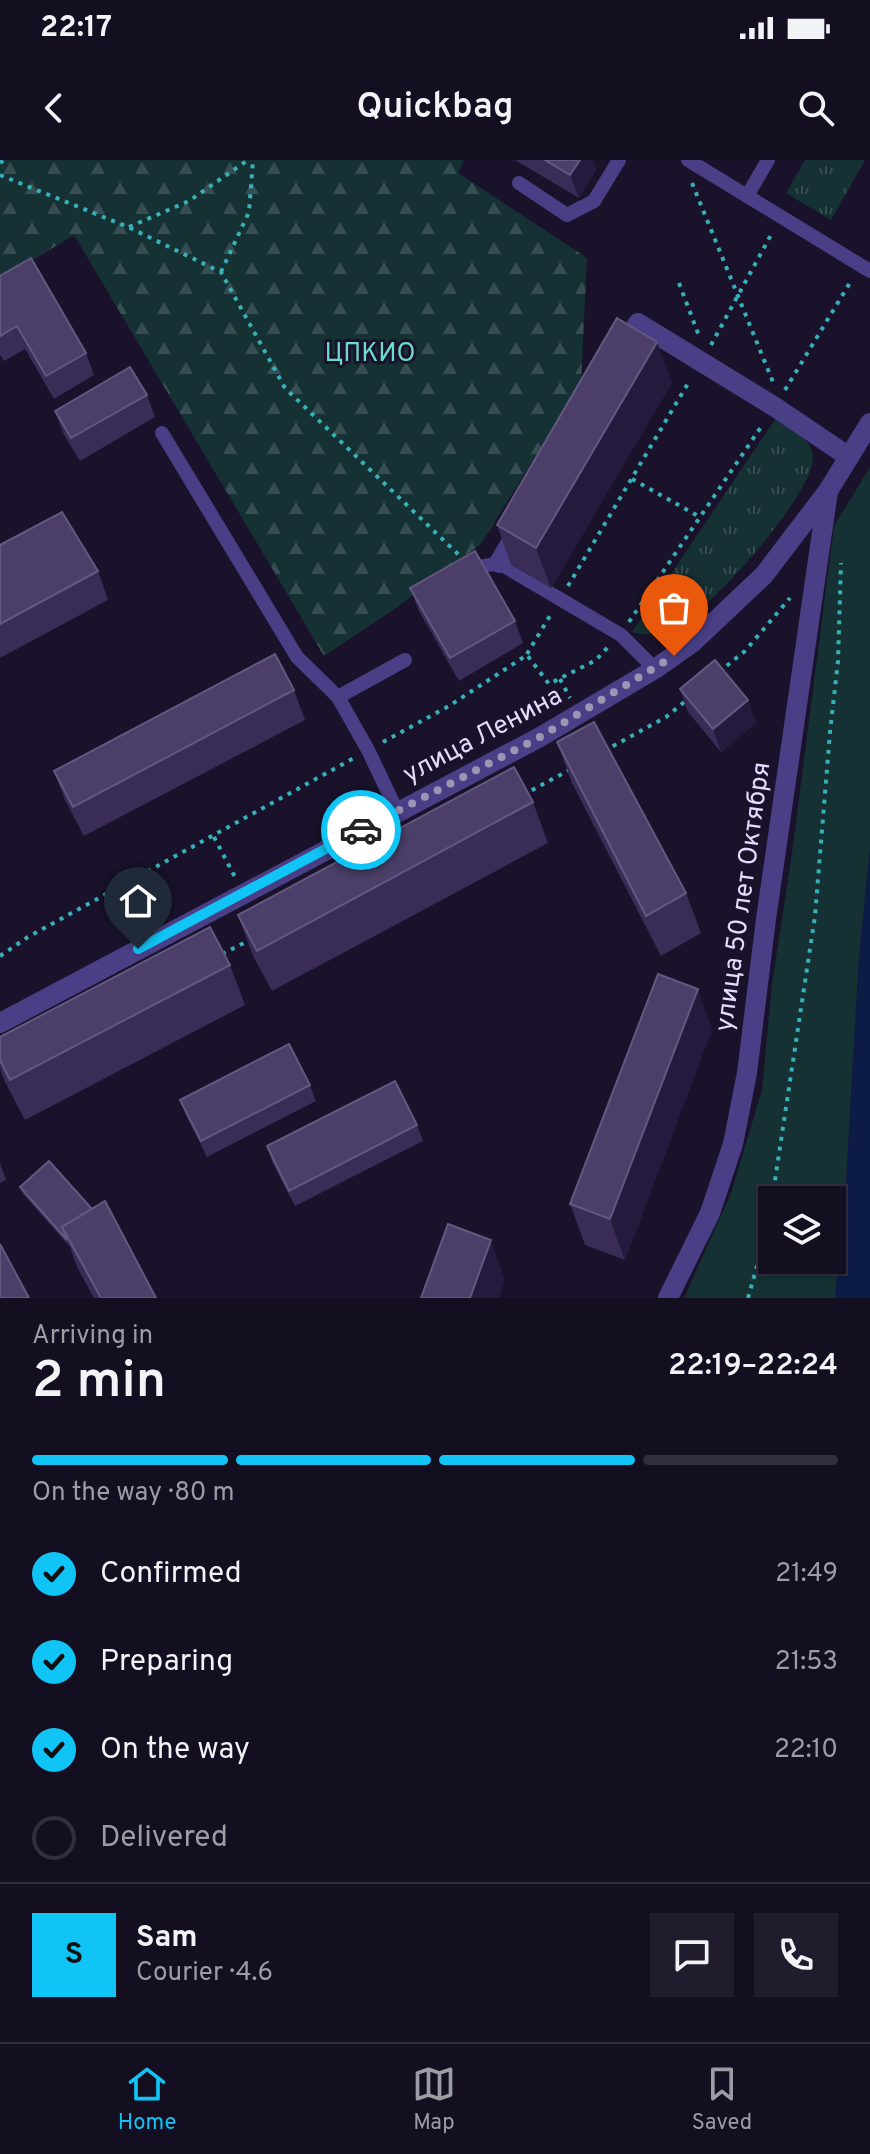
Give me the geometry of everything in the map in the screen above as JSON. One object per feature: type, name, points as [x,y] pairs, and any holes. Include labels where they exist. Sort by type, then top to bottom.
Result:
[{"type":"street","points":[[614,363],[638,323],[704,357],[777,403],[849,457]]},
{"type":"street","name":"улица Ленина","points":[[0,1023],[540,737],[655,669],[693,642],[764,575],[828,491],[870,423]]},
{"type":"street","name":"улица 50 лет Октября","points":[[668,1298],[710,1213],[733,1144],[747,1073],[766,919],[828,491]]},
{"type":"street","points":[[499,563],[529,510]]},
{"type":"lane","points":[[519,183],[567,215],[594,201],[619,160]]},
{"type":"lane","points":[[747,196],[768,160]]},
{"type":"lane","points":[[688,167],[747,196],[865,268]]},
{"type":"lane","points":[[162,433],[297,657],[338,697],[397,811]]},
{"type":"lane","points":[[473,568],[499,563],[621,635],[655,669]]},
{"type":"lane","points":[[338,697],[405,660]]},
{"type":"path","points":[[128,227],[189,201],[250,160]]},
{"type":"path","points":[[221,272],[249,212],[250,160]]},
{"type":"path","points":[[688,167],[777,403]]},
{"type":"path","points":[[0,175],[128,227],[221,272],[285,388],[473,568]]},
{"type":"path","points":[[0,956],[28,937],[181,856],[449,706],[527,655],[704,357],[781,217]]},
{"type":"path","points":[[527,655],[549,684],[596,660],[621,635],[865,268]]},
{"type":"path","points":[[679,283],[704,357]]},
{"type":"path","points":[[631,479],[700,517]]},
{"type":"path","points":[[774,1186],[815,916],[838,661],[841,551]]},
{"type":"path","points":[[711,679],[745,651],[817,566]]},
{"type":"path","points":[[597,755],[666,717],[689,698]]},
{"type":"path","points":[[523,794],[572,769]]},
{"type":"path","points":[[216,957],[253,938]]},
{"type":"path","points":[[748,1298],[758,1262]]},
{"type":"green space","name":"ЦПКИО","points":[[0,160],[464,160],[458,173],[587,258],[581,383],[481,544],[396,608],[324,656],[74,235],[0,280]]},
{"type":"green space","points":[[805,160],[865,160],[831,220],[786,193]]},
{"type":"green space","points":[[776,418],[799,434],[812,450],[808,475],[796,498],[757,551],[690,617],[664,632],[632,632]]},
{"type":"green space","points":[[870,467],[870,849],[859,958],[846,1186],[758,1186],[758,1274],[838,1274],[835,1298],[684,1298],[731,1193],[762,1090],[772,984],[834,526]]},
{"type":"water","points":[[870,849],[870,1298],[835,1298],[838,1274],[846,1274],[846,1186],[859,958]]},
{"type":"building","points":[[545,160],[580,160],[570,175]]},
{"type":"building","points":[[31,258],[86,353],[46,376],[17,326],[0,336],[0,276]]},
{"type":"building","points":[[617,318],[657,342],[536,548],[497,525]]},
{"type":"building","points":[[130,367],[147,395],[71,438],[55,411]]},
{"type":"building","points":[[62,512],[98,571],[0,624],[0,545]]},
{"type":"building","points":[[475,551],[515,621],[450,658],[410,588]]},
{"type":"building","points":[[275,654],[294,690],[73,807],[54,771]]},
{"type":"building","points":[[715,660],[748,700],[713,729],[680,689]]},
{"type":"building","points":[[594,722],[686,893],[646,916],[557,742]]},
{"type":"building","points":[[514,767],[533,802],[257,951],[238,915]]},
{"type":"building","points":[[210,927],[230,965],[10,1080],[0,1060],[0,1037]]},
{"type":"building","points":[[658,974],[698,989],[610,1219],[570,1204]]},
{"type":"building","points":[[289,1044],[310,1085],[201,1141],[180,1100]]},
{"type":"building","points":[[395,1081],[417,1125],[289,1191],[267,1146]]},
{"type":"building","points":[[49,1161],[92,1209],[62,1227],[67,1240],[20,1187]]},
{"type":"building","points":[[105,1201],[156,1298],[101,1298],[62,1227]]},
{"type":"building","points":[[448,1224],[491,1240],[470,1298],[421,1298]]},
{"type":"building","points":[[0,1244],[29,1298],[0,1298]]},
{"type":"way so far","points":[[361,830],[540,737],[674,656]]},
{"type":"route","points":[[138,949],[361,830]]}]
